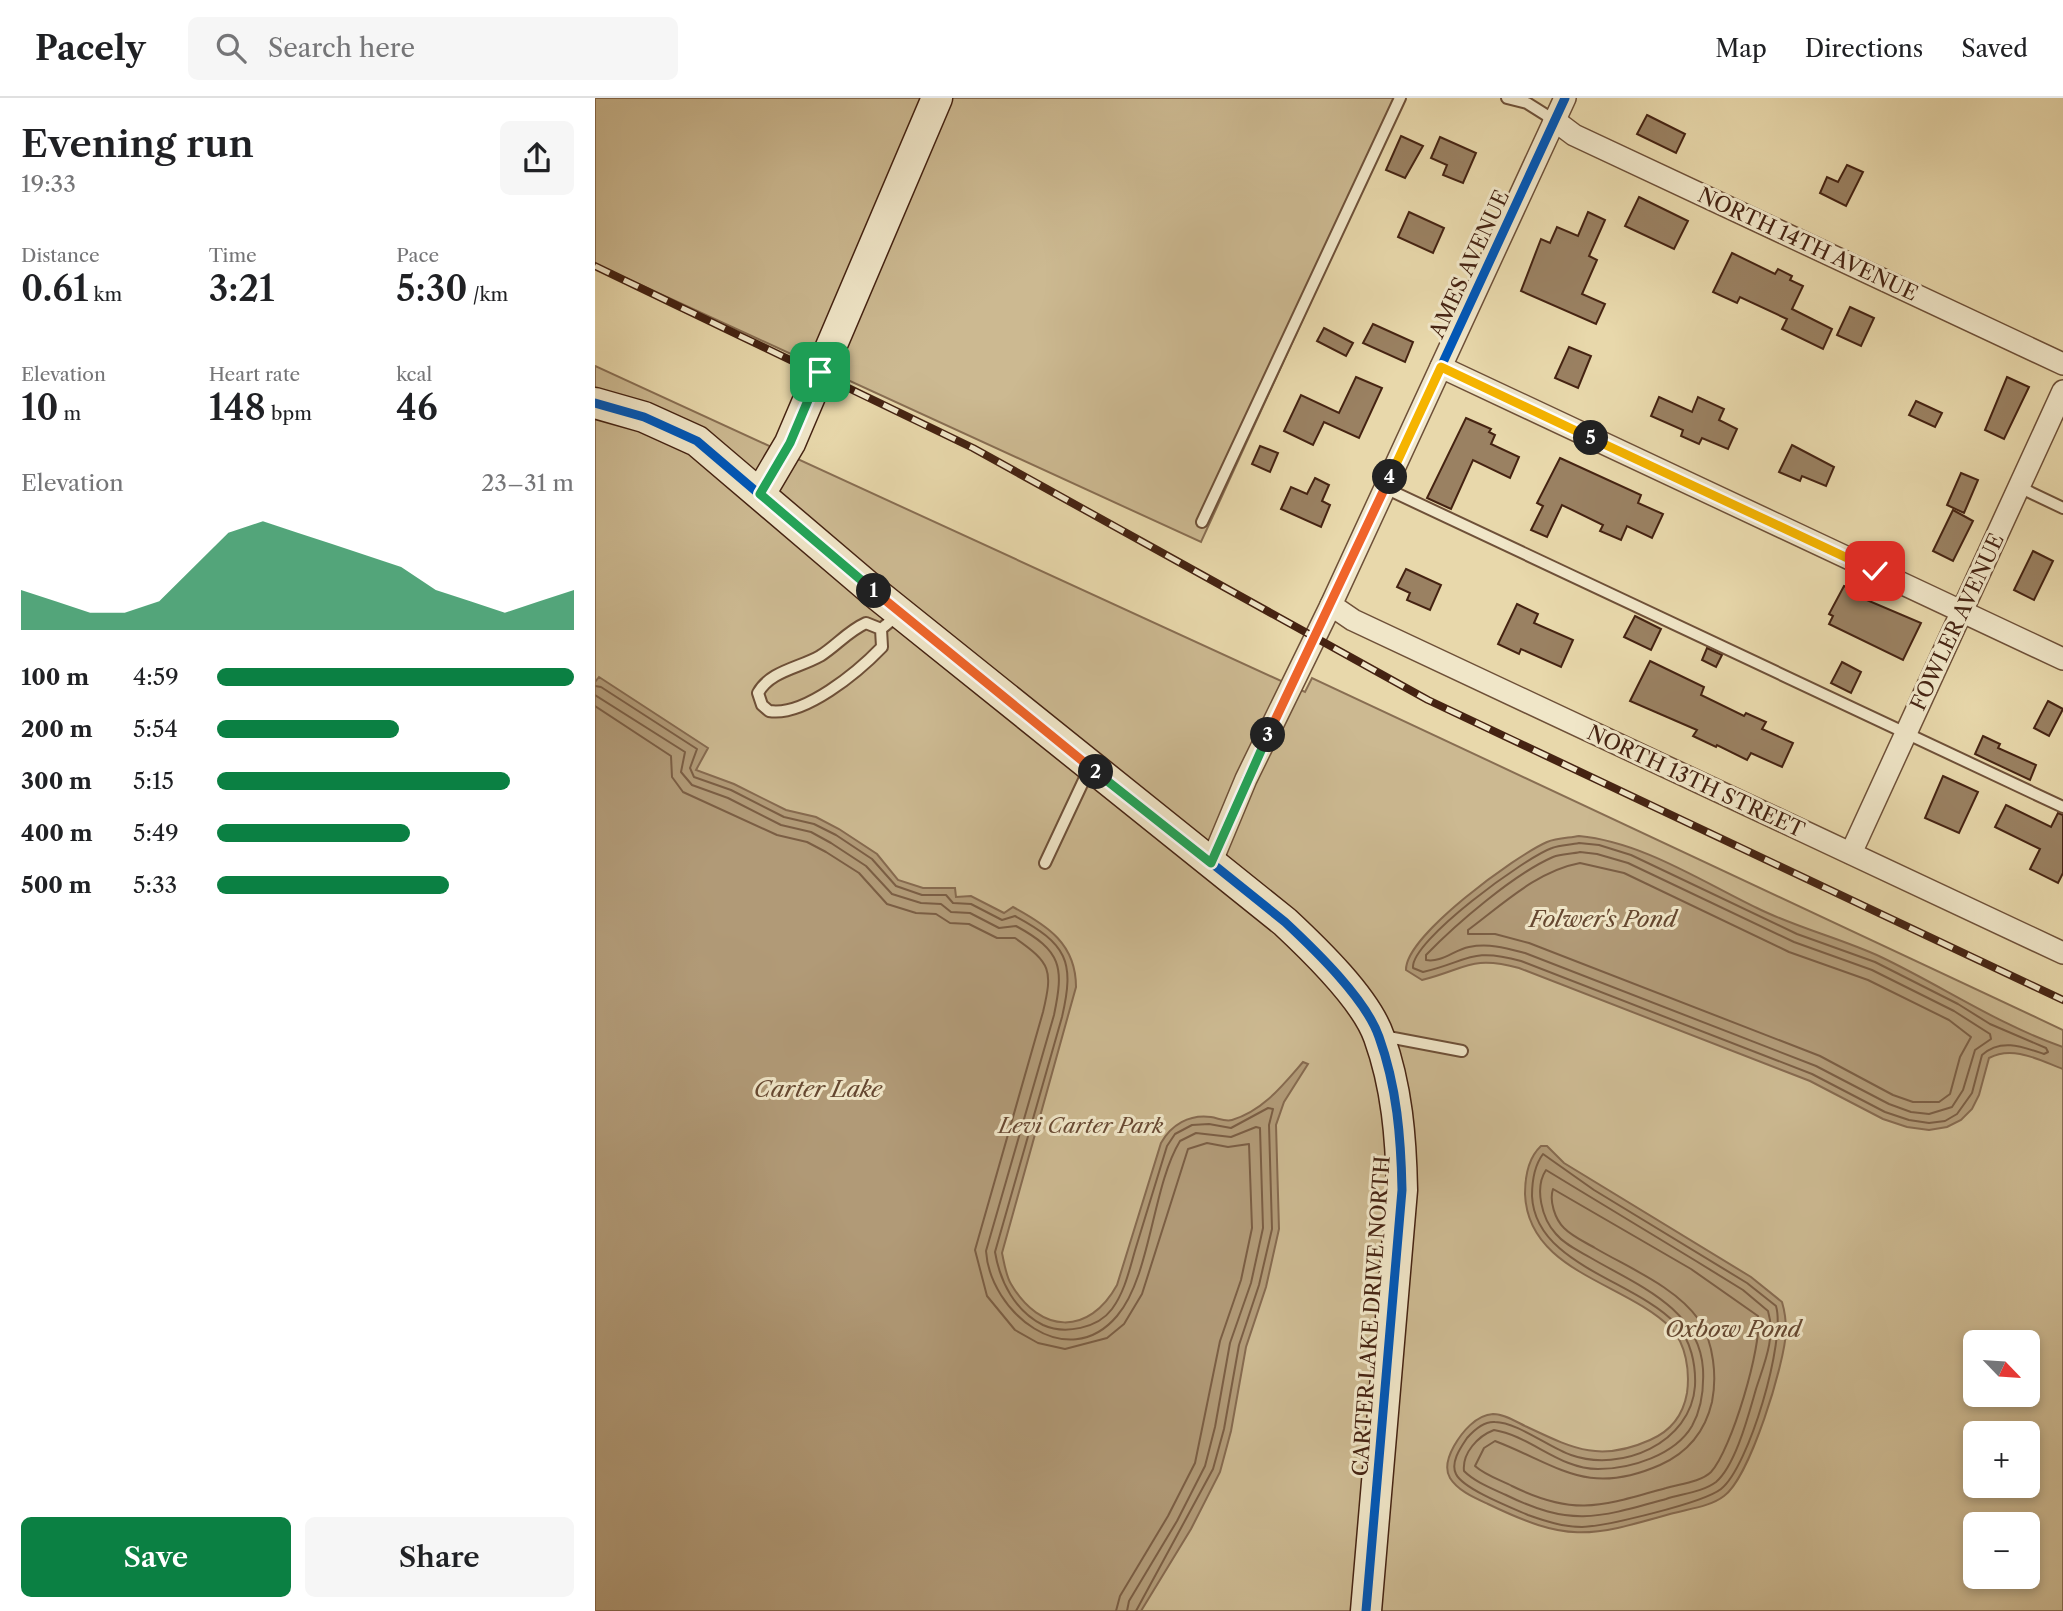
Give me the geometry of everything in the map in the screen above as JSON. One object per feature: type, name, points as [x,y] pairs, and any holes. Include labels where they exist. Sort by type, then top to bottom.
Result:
[{"type":"street","points":[[760,494],[790,443],[937,98]]},
{"type":"street","name":"AMES AVENUE","points":[[1211,863],[1246,779],[1331,605],[1565,98]]},
{"type":"street","name":"NORTH 14TH AVENUE","points":[[1554,120],[1574,135],[2063,364]]},
{"type":"street","points":[[1441,367],[2063,659]]},
{"type":"street","name":"FOWLER AVENUE","points":[[1851,853],[2063,391]]},
{"type":"street","name":"CARTER LAKE DRIVE NORTH","points":[[595,403],[644,417],[688,436],[719,458],[760,494],[890,621],[1090,767],[1314,949],[1346,984],[1379,1035],[1401,1124],[1402,1190],[1366,1611]]},
{"type":"street","name":"NORTH 13TH STREET","points":[[1331,605],[1353,620],[2063,953]]},
{"type":"lane","points":[[1202,522],[1400,98]]},
{"type":"lane","points":[[1507,98],[1527,103],[1554,120]]},
{"type":"lane","points":[[2019,487],[2063,508]]},
{"type":"lane","points":[[1385,488],[1905,735],[2063,807]]},
{"type":"lane","points":[[890,621],[882,648],[851,677],[781,713],[769,711],[762,705],[758,693],[765,682],[821,655],[859,626],[890,621]]},
{"type":"lane","points":[[1045,863],[1090,767]]},
{"type":"lane","points":[[1379,1035],[1462,1051]]},
{"type":"green space","points":[[595,98],[1404,98],[1201,542],[595,264]]},
{"type":"green space","name":"Levi Carter Park","points":[[595,366],[1305,692],[1312,678],[2063,1030],[2063,1611],[595,1611]]},
{"type":"water","name":"Carter Lake","points":[[599,677],[708,748],[696,770],[734,784],[786,810],[816,817],[839,829],[877,854],[898,880],[923,888],[955,888],[956,897],[971,896],[1004,913],[1013,907],[1038,921],[1058,938],[1071,959],[1076,987],[1002,1253],[1011,1284],[1036,1312],[1050,1320],[1079,1320],[1093,1313],[1106,1302],[1117,1285],[1161,1143],[1175,1126],[1195,1117],[1229,1120],[1243,1116],[1272,1096],[1303,1062],[1308,1064],[1284,1102],[1276,1125],[1279,1229],[1266,1287],[1246,1347],[1231,1431],[1220,1472],[1191,1529],[1141,1611],[595,1611],[595,682]]},
{"type":"water","name":"Folwer's Pond","points":[[1579,836],[1626,846],[1648,854],[1772,915],[1850,944],[1904,968],[1993,1017],[2063,1047],[2063,1069],[2026,1055],[1998,1054],[1989,1058],[1979,1095],[1972,1109],[1961,1120],[1947,1127],[1929,1130],[1907,1127],[1883,1119],[1810,1081],[1519,968],[1479,963],[1422,980],[1406,970],[1410,955],[1423,938],[1464,898],[1532,850],[1547,842]]},
{"type":"water","name":"Oxbow Pond","points":[[1541,1146],[1547,1146],[1564,1163],[1751,1277],[1782,1302],[1786,1331],[1780,1368],[1755,1444],[1734,1485],[1724,1496],[1712,1503],[1618,1528],[1577,1532],[1558,1530],[1515,1516],[1467,1494],[1457,1487],[1448,1474],[1449,1457],[1461,1435],[1470,1425],[1487,1415],[1505,1416],[1542,1434],[1586,1450],[1616,1451],[1650,1440],[1664,1432],[1675,1422],[1685,1401],[1688,1385],[1686,1358],[1671,1328],[1652,1312],[1560,1259],[1543,1241],[1530,1220],[1525,1194],[1526,1181],[1530,1162]]},
{"type":"building","points":[[1647,115],[1685,134],[1676,153],[1637,134]]},
{"type":"building","points":[[1401,136],[1423,146],[1405,178],[1386,170]]},
{"type":"building","points":[[1440,137],[1476,153],[1463,183],[1443,175],[1447,165],[1431,158]]},
{"type":"building","points":[[1847,165],[1863,172],[1846,206],[1820,193],[1827,177],[1838,182]]},
{"type":"building","points":[[1639,197],[1688,221],[1674,249],[1625,226]]},
{"type":"building","points":[[1409,212],[1444,228],[1433,253],[1398,237]]},
{"type":"building","points":[[1588,212],[1605,220],[1589,256],[1597,260],[1582,294],[1605,304],[1596,324],[1521,291],[1541,239],[1550,243],[1557,227],[1578,236]]},
{"type":"building","points":[[1732,253],[1775,274],[1778,269],[1792,276],[1790,280],[1803,286],[1792,309],[1832,329],[1823,349],[1782,329],[1787,319],[1740,297],[1737,303],[1713,292]]},
{"type":"building","points":[[1850,307],[1874,318],[1861,346],[1837,335]]},
{"type":"building","points":[[1373,324],[1413,342],[1405,362],[1363,343]]},
{"type":"building","points":[[1324,328],[1353,343],[1346,356],[1317,341]]},
{"type":"building","points":[[1569,347],[1591,356],[1578,388],[1555,378]]},
{"type":"building","points":[[1356,377],[1382,388],[1359,438],[1324,422],[1313,445],[1284,431],[1301,395],[1339,413]]},
{"type":"building","points":[[2007,377],[2029,387],[2004,439],[1985,430]]},
{"type":"building","points":[[1659,397],[1692,412],[1698,397],[1724,409],[1719,420],[1737,429],[1728,449],[1702,438],[1699,444],[1681,436],[1683,430],[1651,416]]},
{"type":"building","points":[[1916,401],[1942,413],[1935,427],[1909,415]]},
{"type":"building","points":[[1466,418],[1491,429],[1489,432],[1495,435],[1491,444],[1519,457],[1510,478],[1473,460],[1451,509],[1427,498]]},
{"type":"building","points":[[1792,445],[1834,467],[1826,486],[1802,476],[1800,481],[1779,472]]},
{"type":"building","points":[[1260,446],[1278,453],[1270,472],[1252,464]]},
{"type":"building","points":[[1560,458],[1641,495],[1638,503],[1663,514],[1652,538],[1627,526],[1621,540],[1600,531],[1603,525],[1562,505],[1547,537],[1531,530],[1543,506],[1537,503]]},
{"type":"building","points":[[1961,473],[1978,480],[1964,513],[1947,505]]},
{"type":"building","points":[[1315,478],[1329,485],[1322,501],[1330,505],[1321,527],[1281,509],[1291,487],[1307,494]]},
{"type":"building","points":[[1953,510],[1973,521],[1953,561],[1933,551]]},
{"type":"building","points":[[2033,551],[2053,561],[2034,600],[2014,590]]},
{"type":"building","points":[[1406,569],[1441,585],[1430,610],[1407,600],[1410,593],[1397,587]]},
{"type":"building","points":[[1844,586],[1864,594],[1862,598],[1921,623],[1903,660],[1829,624],[1833,616],[1829,614]]},
{"type":"building","points":[[1517,604],[1538,614],[1534,623],[1573,640],[1561,667],[1521,649],[1519,654],[1498,644]]},
{"type":"building","points":[[1635,616],[1661,629],[1651,650],[1624,637]]},
{"type":"building","points":[[1707,648],[1722,655],[1716,667],[1702,660]]},
{"type":"building","points":[[1650,661],[1704,687],[1701,695],[1744,716],[1746,713],[1766,722],[1762,729],[1793,743],[1782,767],[1751,753],[1747,760],[1717,745],[1716,747],[1693,736],[1697,730],[1630,701]]},
{"type":"building","points":[[1842,662],[1861,672],[1851,693],[1831,683]]},
{"type":"building","points":[[2048,701],[2063,709],[2049,736],[2034,728]]},
{"type":"building","points":[[1983,736],[2000,744],[1998,748],[2036,765],[2030,780],[1975,754]]},
{"type":"building","points":[[1943,776],[1978,792],[1959,833],[1925,818]]},
{"type":"building","points":[[2006,805],[2051,827],[2058,813],[2063,815],[2063,873],[2058,883],[2030,869],[2040,849],[1995,827]]},
{"type":"railway","points":[[595,266],[973,448],[1428,700],[2063,1000]]},
{"type":"cycle path","points":[[1211,863],[1246,779],[1331,605],[1565,98]]},
{"type":"cycle path","points":[[595,403],[644,417],[697,441],[879,596],[1285,922],[1311,946],[1363,1007],[1379,1037],[1390,1075],[1399,1132],[1402,1190],[1366,1611]]},
{"type":"route","points":[[820,372],[790,443],[760,494],[879,596],[1211,863],[1246,779],[1297,678],[1441,367],[1875,571]]}]
